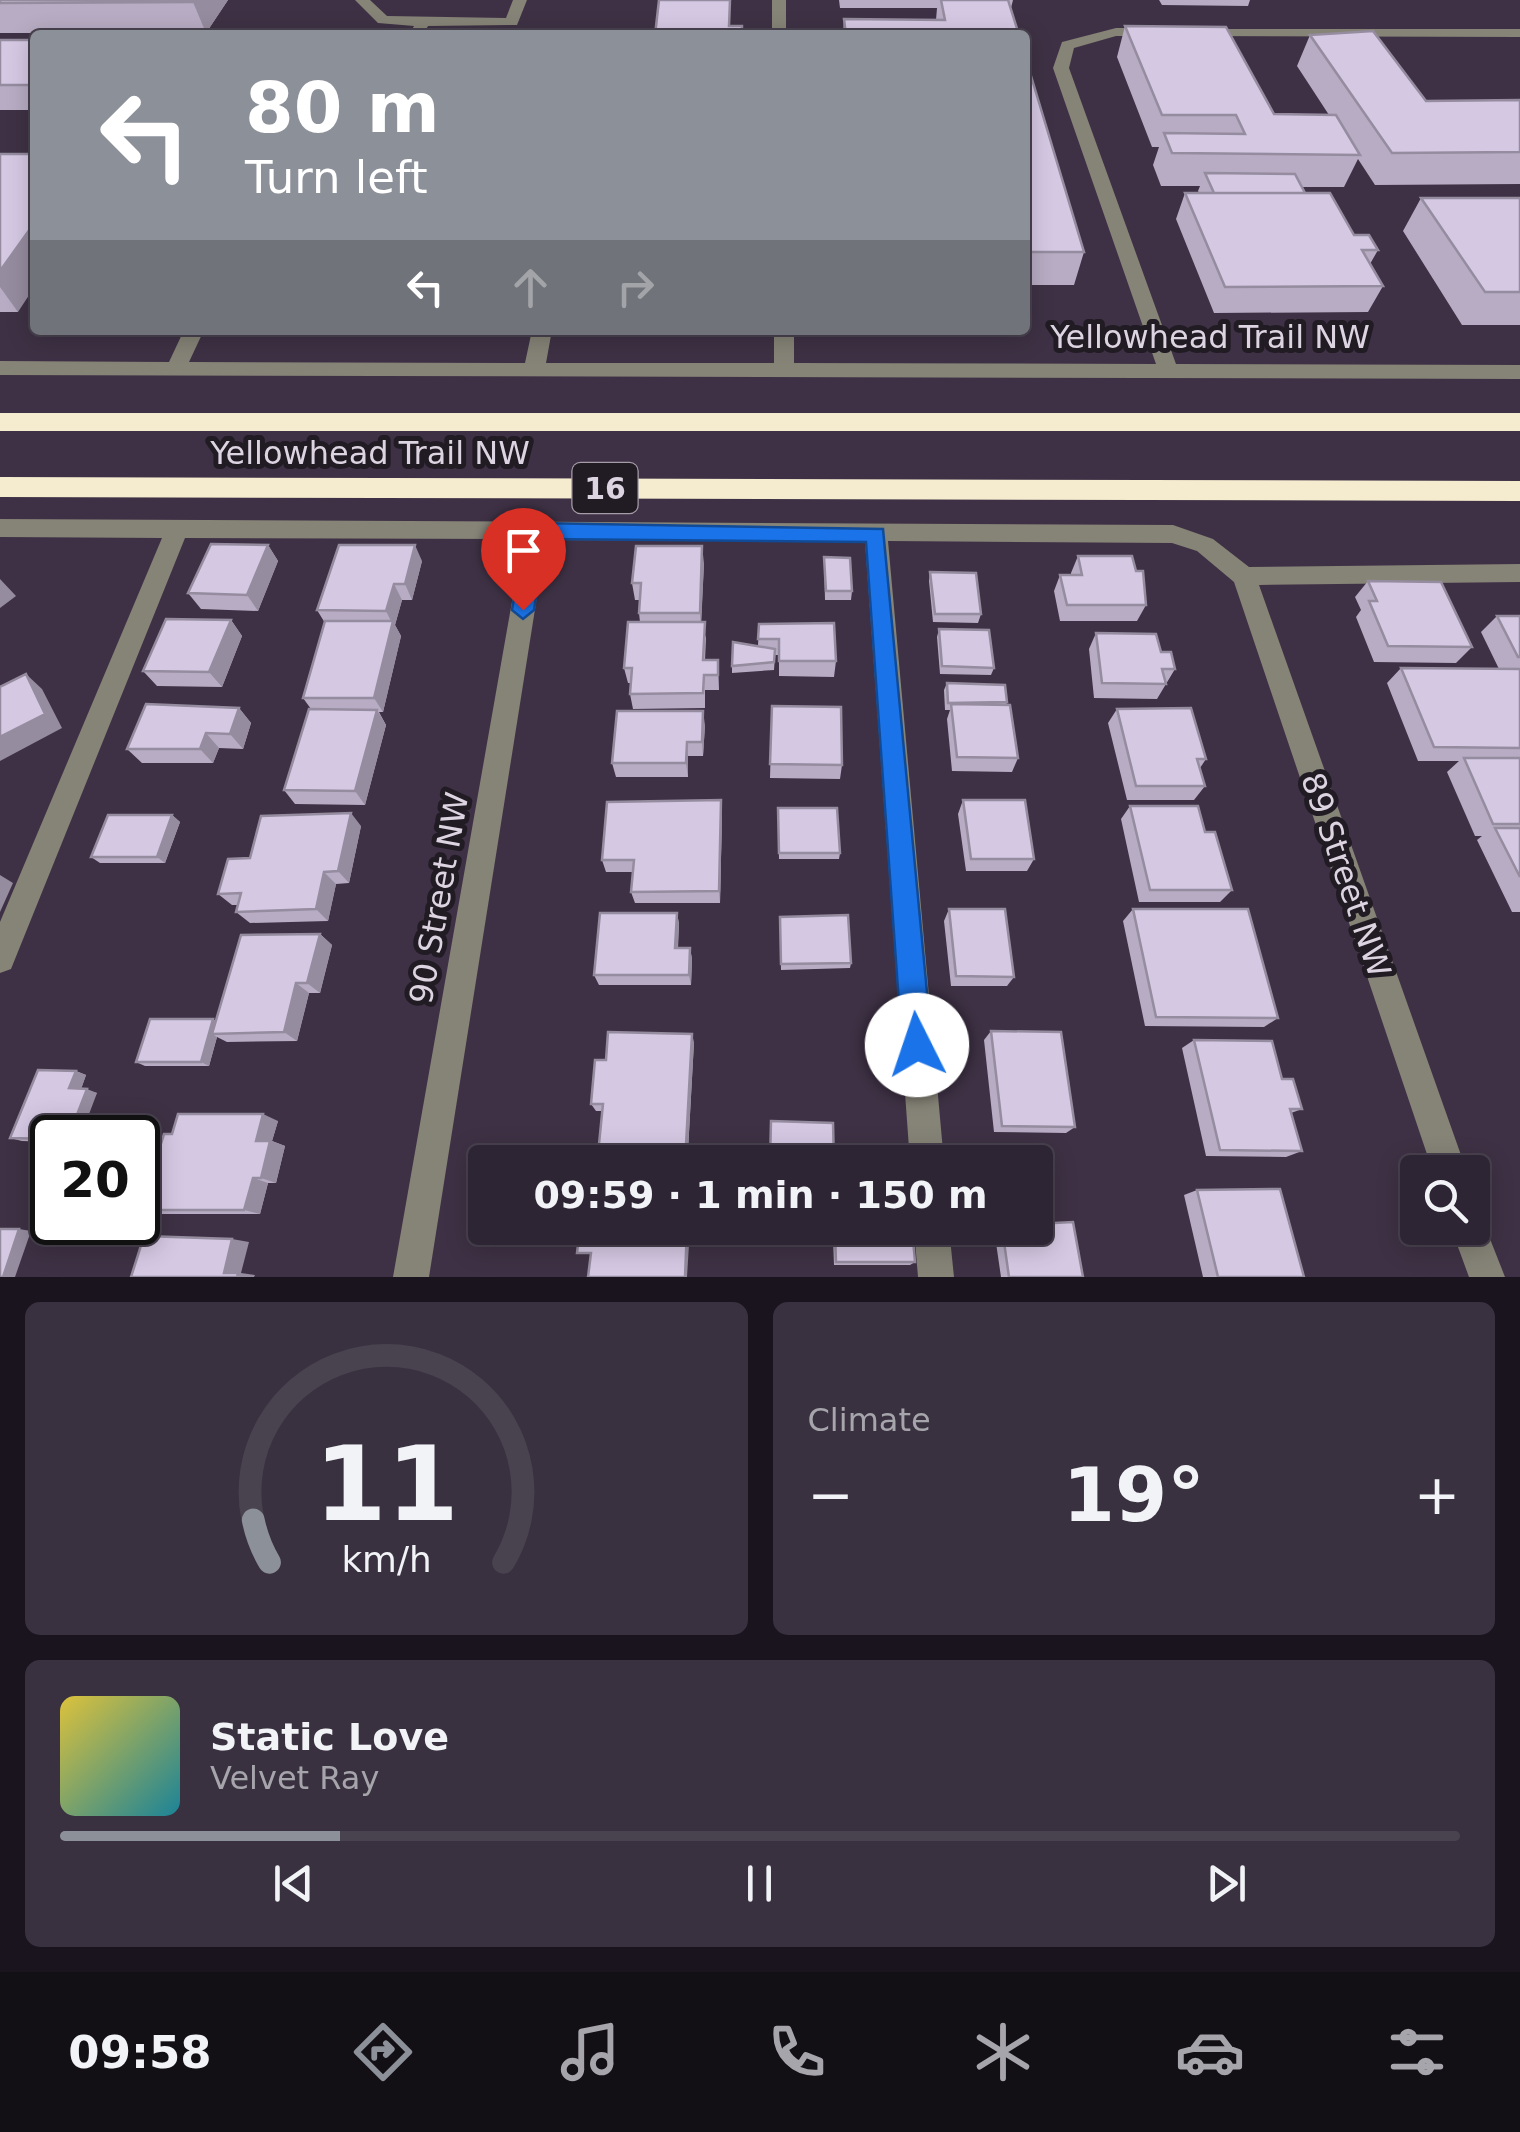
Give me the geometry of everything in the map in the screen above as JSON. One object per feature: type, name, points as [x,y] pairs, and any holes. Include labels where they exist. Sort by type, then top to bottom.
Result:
[{"type":"highway","name":"Yellowhead Trail NW","points":[[0,422],[1520,422]]},
{"type":"highway","name":"Yellowhead Trail NW","points":[[0,486],[1520,491]]},
{"type":"street","points":[[362,0],[383,20],[420,29],[512,22],[520,0]]},
{"type":"street","points":[[779,0],[779,30]]},
{"type":"street","points":[[1169,372],[1061,68],[1066,45],[1116,32],[1520,33]]},
{"type":"street","points":[[176,370],[192,335]]},
{"type":"street","points":[[534,370],[541,335]]},
{"type":"street","points":[[784,335],[784,371]]},
{"type":"street","name":"Yellowhead Trail NW","points":[[0,368],[1520,372]]},
{"type":"street","points":[[0,528],[1173,534],[1213,550],[1244,577],[1296,573],[1520,573]]},
{"type":"street","points":[[0,958],[177,529]]},
{"type":"street","name":"90 Street NW","points":[[411,1277],[536,531]]},
{"type":"street","points":[[876,534],[925,1145]]},
{"type":"street","name":"89 Street NW","points":[[1244,577],[1444,1155]]},
{"type":"street","points":[[933,1245],[936,1277]]},
{"type":"street","points":[[1476,1245],[1487,1277]]},
{"type":"building","points":[[0,0],[195,0],[0,3]]},
{"type":"building","points":[[659,0],[730,0],[729,26],[742,26],[742,30],[656,30]]},
{"type":"building","points":[[941,0],[1008,0],[1017,30],[845,30],[844,19],[945,20]]},
{"type":"building","points":[[1125,26],[1226,27],[1274,114],[1336,115],[1360,155],[1172,153],[1164,133],[1245,134],[1236,115],[1162,115]]},
{"type":"building","points":[[1373,31],[1426,101],[1520,100],[1520,152],[1392,153],[1310,35]]},
{"type":"building","points":[[0,40],[30,40],[30,85],[0,85]]},
{"type":"building","points":[[1030,73],[1084,252],[1030,252]]},
{"type":"building","points":[[0,154],[30,154],[30,229],[0,271]]},
{"type":"building","points":[[1205,173],[1295,174],[1305,193],[1214,193]]},
{"type":"building","points":[[1185,193],[1330,193],[1354,235],[1369,235],[1378,250],[1362,250],[1383,286],[1225,287]]},
{"type":"building","points":[[1421,198],[1520,198],[1520,292],[1485,292]]},
{"type":"building","points":[[211,544],[268,545],[247,595],[188,593]]},
{"type":"building","points":[[339,545],[415,545],[405,584],[394,584],[386,611],[317,610]]},
{"type":"building","points":[[636,546],[702,546],[700,613],[639,613],[641,583],[632,583]]},
{"type":"building","points":[[1078,556],[1132,556],[1136,571],[1143,571],[1146,605],[1067,605],[1060,575],[1082,575]]},
{"type":"building","points":[[824,557],[850,558],[852,591],[826,591]]},
{"type":"building","points":[[930,572],[976,573],[981,614],[935,614]]},
{"type":"building","points":[[1368,581],[1441,582],[1472,647],[1388,646],[1369,601],[1377,601]]},
{"type":"building","points":[[1497,616],[1520,616],[1520,657],[1518,657]]},
{"type":"building","points":[[166,619],[231,620],[209,672],[143,671]]},
{"type":"building","points":[[325,621],[393,621],[374,698],[303,698]]},
{"type":"building","points":[[628,622],[705,622],[703,660],[718,660],[718,675],[704,675],[703,693],[630,694],[632,668],[624,668]]},
{"type":"building","points":[[834,623],[836,661],[779,661],[779,639],[758,639],[759,624]]},
{"type":"building","points":[[939,629],[989,630],[994,668],[942,666]]},
{"type":"building","points":[[1096,633],[1156,634],[1161,652],[1171,652],[1175,669],[1162,669],[1166,684],[1102,683]]},
{"type":"building","points":[[733,642],[775,649],[774,662],[732,666]]},
{"type":"building","points":[[1401,668],[1520,669],[1520,748],[1434,747]]},
{"type":"building","points":[[26,674],[45,714],[0,737],[0,687]]},
{"type":"building","points":[[947,683],[1005,685],[1007,702],[948,703]]},
{"type":"building","points":[[146,704],[239,708],[230,734],[206,733],[200,749],[127,749]]},
{"type":"building","points":[[951,704],[1010,705],[1018,758],[957,757]]},
{"type":"building","points":[[772,706],[841,707],[842,765],[770,764]]},
{"type":"building","points":[[1191,708],[1206,759],[1197,759],[1205,786],[1136,786],[1117,709]]},
{"type":"building","points":[[309,709],[377,710],[355,791],[284,790]]},
{"type":"building","points":[[617,711],[703,711],[702,742],[687,742],[686,763],[612,763]]},
{"type":"building","points":[[1464,758],[1520,758],[1520,824],[1493,824]]},
{"type":"building","points":[[721,800],[719,891],[631,892],[634,860],[602,860],[607,802]]},
{"type":"building","points":[[963,800],[1025,800],[1034,859],[971,859]]},
{"type":"building","points":[[1130,806],[1198,806],[1205,832],[1215,832],[1232,890],[1150,890]]},
{"type":"building","points":[[778,808],[837,808],[840,853],[779,853]]},
{"type":"building","points":[[351,813],[338,871],[324,872],[316,909],[236,912],[241,893],[218,894],[228,859],[250,858],[261,816]]},
{"type":"building","points":[[108,815],[172,815],[157,857],[91,857]]},
{"type":"building","points":[[1495,828],[1520,828],[1520,877]]},
{"type":"building","points":[[949,909],[1005,909],[1014,977],[956,976]]},
{"type":"building","points":[[1133,909],[1248,909],[1278,1018],[1156,1017]]},
{"type":"building","points":[[600,913],[677,913],[675,948],[690,948],[689,975],[594,975]]},
{"type":"building","points":[[848,915],[851,963],[781,964],[780,917]]},
{"type":"building","points":[[320,934],[307,983],[296,983],[284,1032],[212,1034],[241,935]]},
{"type":"building","points":[[150,1019],[213,1019],[201,1062],[136,1062]]},
{"type":"building","points":[[991,1031],[1061,1032],[1075,1127],[1002,1126]]},
{"type":"building","points":[[608,1032],[692,1034],[686,1145],[599,1144],[603,1104],[591,1104],[595,1060],[606,1060]]},
{"type":"building","points":[[1194,1040],[1272,1041],[1282,1079],[1293,1079],[1302,1109],[1290,1109],[1302,1151],[1220,1150]]},
{"type":"building","points":[[38,1070],[76,1071],[69,1088],[87,1089],[77,1115],[30,1115],[30,1138],[10,1138]]},
{"type":"building","points":[[178,1114],[263,1114],[256,1141],[270,1141],[261,1178],[253,1178],[244,1210],[160,1210],[160,1147],[164,1134],[172,1134]]},
{"type":"building","points":[[771,1121],[833,1123],[834,1145],[770,1145]]},
{"type":"building","points":[[1280,1189],[1304,1277],[1218,1277],[1197,1190]]},
{"type":"building","points":[[1073,1222],[1083,1277],[1009,1277],[1004,1245],[1053,1245],[1053,1223]]},
{"type":"building","points":[[0,1229],[19,1229],[3,1277],[0,1277]]},
{"type":"building","points":[[160,1237],[232,1239],[224,1273],[238,1273],[237,1277],[131,1277],[141,1245],[160,1245]]},
{"type":"building","points":[[578,1245],[686,1245],[685,1277],[588,1277],[591,1253],[577,1253]]},
{"type":"building","points":[[835,1245],[914,1245],[915,1262],[836,1262]]},
{"type":"route","points":[[523,610],[536,531],[876,534],[917,1045]]}]
